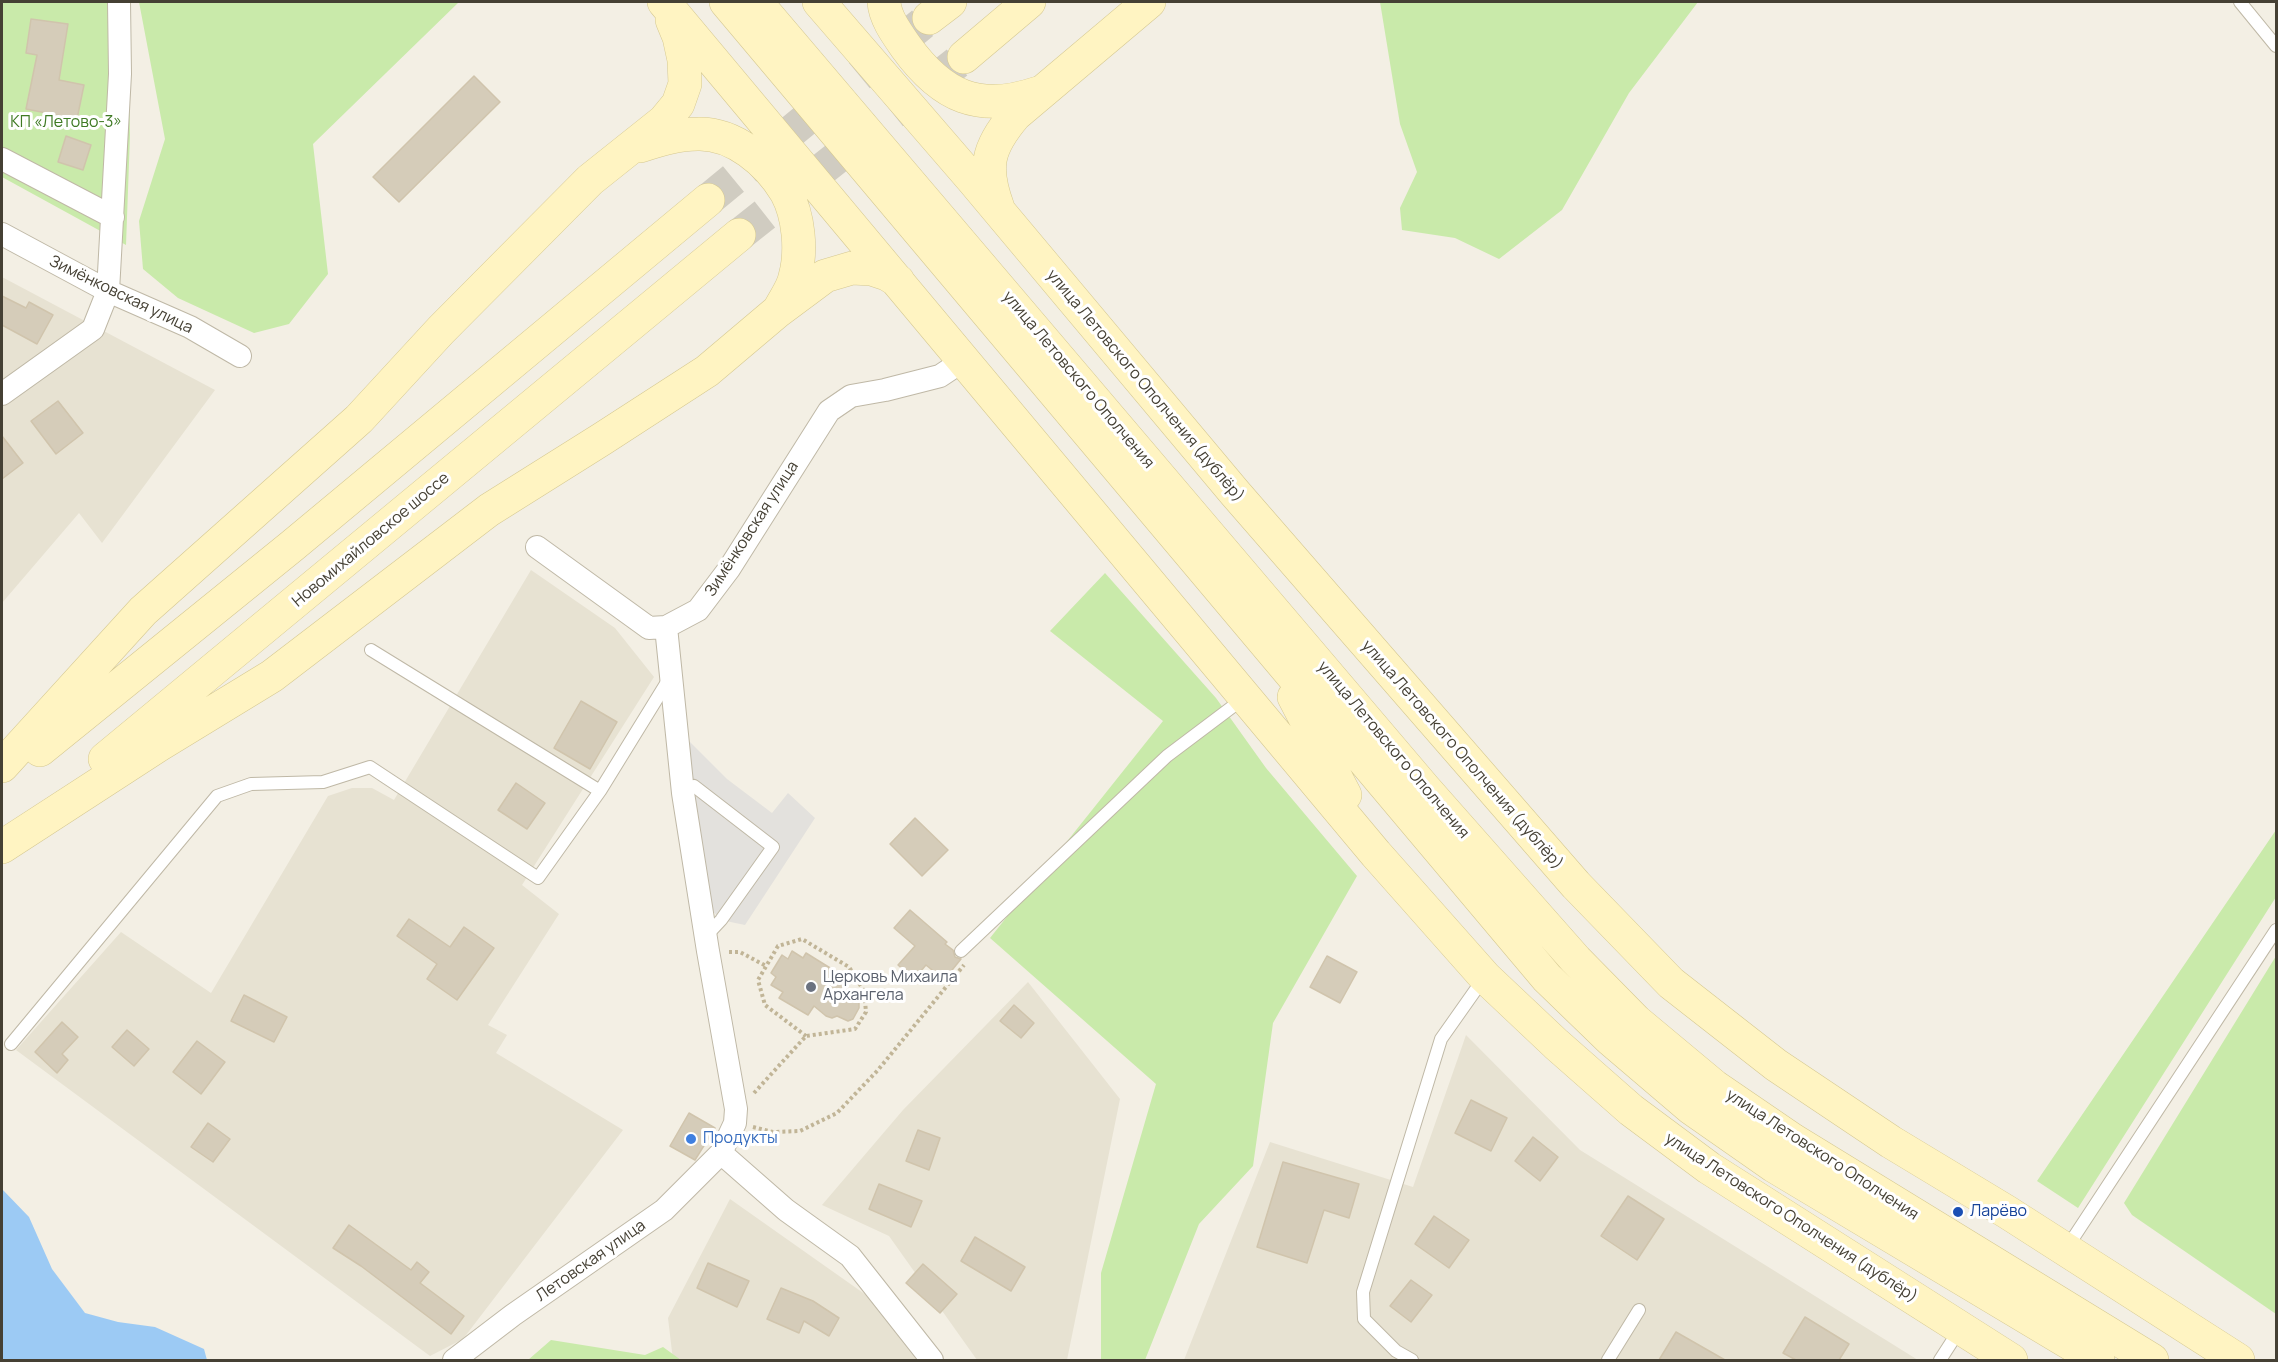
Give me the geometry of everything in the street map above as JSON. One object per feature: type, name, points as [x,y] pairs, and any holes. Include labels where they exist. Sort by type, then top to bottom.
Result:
[{"type":"street","points":[[2,394],[93,329],[108,291],[120,74],[119,2]]},
{"type":"street","points":[[2,766],[143,611],[359,419],[539,229],[590,180],[664,121],[678,104],[685,84],[679,37],[664,2]]},
{"type":"street","name":"улица Летовского Ополчения (дублёр)","points":[[664,2],[1376,854],[1485,977],[1614,1096],[1709,1168],[2010,1360]]},
{"type":"street","name":"улица Летовского Ополчения","points":[[726,2],[1162,500],[1425,789],[1576,960],[1636,1021],[1714,1086],[1793,1140],[2152,1360]]},
{"type":"street","name":"улица Летовского Ополчения","points":[[756,2],[1162,500],[1266,642],[1547,978],[1610,1039],[1691,1108],[1774,1166],[2098,1360]]},
{"type":"street","name":"улица Летовского Ополчения (дублёр)","points":[[819,2],[1181,429],[1576,885],[1671,983],[1786,1071],[1891,1142],[2238,1360]]},
{"type":"street","points":[[884,2],[895,32],[916,61],[945,87],[962,98],[990,103],[1016,101],[1043,92]]},
{"type":"street","points":[[964,57],[1029,2]]},
{"type":"street","points":[[1000,213],[991,189],[988,171],[992,150],[1000,132],[1043,92],[1149,2]]},
{"type":"street","points":[[630,149],[670,136],[699,133],[726,138],[749,151],[770,171],[786,193],[796,221],[799,252],[795,279],[778,311]]},
{"type":"street","points":[[2,159],[113,217]]},
{"type":"street","points":[[2,782],[301,538],[708,200]]},
{"type":"street","name":"Зимёнковская улица","points":[[2,234],[108,291],[190,327],[240,356]]},
{"type":"street","name":"Новомихайловское шоссе","points":[[2,845],[739,235]]},
{"type":"street","points":[[2,845],[272,676],[489,510],[707,370],[778,311],[825,276],[852,268],[872,268],[887,273],[898,281]]},
{"type":"street","name":"Зимёнковская улица","points":[[666,627],[698,610],[729,569],[829,411],[851,396],[940,376],[964,360]]},
{"type":"street","points":[[1087,506],[1123,515],[1162,500],[1182,470],[1181,429]]},
{"type":"street","points":[[537,547],[649,627],[666,627],[683,793],[736,1116]]},
{"type":"street","points":[[1266,642],[1376,854]]},
{"type":"street","name":"Летовская улица","points":[[454,1360],[513,1315],[664,1210],[721,1153],[736,1116]]},
{"type":"street","points":[[721,1153],[786,1210],[850,1256],[932,1360]]},
{"type":"lane","points":[[2240,2],[2277,46]]},
{"type":"lane","points":[[371,650],[600,791]]},
{"type":"lane","points":[[11,1044],[217,796],[251,784],[323,783],[370,767],[538,878],[600,791],[670,675]]},
{"type":"lane","points":[[965,955],[1167,756],[1246,697]]},
{"type":"lane","points":[[683,793],[694,786],[773,847],[707,944]]},
{"type":"lane","points":[[2065,1250],[2277,930]]},
{"type":"lane","points":[[1412,1360],[1395,1351],[1364,1319],[1363,1292],[1441,1039],[1485,977]]},
{"type":"lane","points":[[1608,1360],[1639,1310]]},
{"type":"lane","points":[[1940,1360],[1961,1328]]},
{"type":"path","points":[[806,1036],[765,1005],[758,980],[778,946],[802,939],[849,967],[864,991],[866,1012],[855,1029],[806,1036],[736,1116],[773,1132],[800,1131],[837,1113],[878,1070],[965,955]]},
{"type":"path","points":[[707,944],[740,952],[766,966]]},
{"type":"shaded area","points":[[2,277],[215,390],[102,543],[79,513],[2,603]]},
{"type":"shaded area","points":[[531,570],[615,628],[654,677],[522,885],[559,914],[488,1025],[507,1035],[496,1053],[623,1130],[463,1339],[430,1356],[16,1050],[121,932],[211,993],[328,796],[352,788],[372,788],[394,800]]},
{"type":"shaded area","points":[[686,738],[727,779],[772,813],[788,793],[815,818],[745,925],[721,920],[710,908]]},
{"type":"shaded area","points":[[1028,982],[1120,1099],[1067,1360],[977,1360],[889,1236],[822,1205],[903,1110]]},
{"type":"shaded area","points":[[1466,1035],[1580,1150],[1918,1360],[1184,1360],[1270,1142],[1413,1187]]},
{"type":"shaded area","points":[[730,1199],[876,1302],[924,1360],[673,1360],[668,1318]]},
{"type":"green space","name":"КП «Летово-3»","points":[[2,2],[128,2],[130,135],[126,245],[2,177]]},
{"type":"green space","points":[[139,2],[459,2],[313,144],[328,274],[289,324],[254,333],[178,298],[143,269],[139,221],[165,139]]},
{"type":"green space","points":[[1380,2],[1698,2],[1629,93],[1562,210],[1499,259],[1455,238],[1402,230],[1400,208],[1417,172],[1400,124]]},
{"type":"green space","points":[[1105,573],[1216,698],[1266,768],[1357,876],[1273,1023],[1253,1166],[1199,1224],[1145,1360],[1101,1360],[1101,1273],[1156,1084],[990,938],[1163,721],[1050,631]]},
{"type":"green space","points":[[2276,830],[2276,897],[2078,1208],[2037,1181]]},
{"type":"green space","points":[[2276,956],[2276,1314],[2132,1215],[2124,1203]]},
{"type":"green space","points":[[551,1340],[645,1355],[663,1347],[681,1360],[528,1360]]},
{"type":"water","points":[[2,1189],[29,1217],[52,1269],[85,1313],[118,1322],[155,1327],[204,1349],[207,1360],[2,1360]]},
{"type":"building","points":[[31,19],[68,24],[59,80],[84,85],[77,119],[26,109],[37,55],[26,53]]},
{"type":"building","points":[[474,76],[500,102],[399,202],[373,177]]},
{"type":"building","points":[[66,136],[91,145],[83,170],[58,162]]},
{"type":"building","points":[[2,296],[26,308],[29,302],[53,315],[37,344],[2,325]]},
{"type":"building","points":[[58,401],[83,433],[56,454],[31,421]]},
{"type":"building","points":[[2,436],[23,463],[2,479]]},
{"type":"building","points":[[581,701],[617,722],[590,769],[554,748]]},
{"type":"building","points":[[516,783],[545,803],[527,829],[498,810]]},
{"type":"building","points":[[915,818],[948,850],[922,876],[890,844]]},
{"type":"building","points":[[910,910],[947,942],[945,944],[953,950],[955,957],[961,959],[944,980],[926,965],[914,979],[898,965],[915,946],[894,928]]},
{"type":"building","points":[[409,919],[450,947],[464,927],[494,948],[457,1000],[427,979],[437,964],[397,936]]},
{"type":"building","name":"Церковь Михаила Архангела","points":[[792,951],[803,958],[806,953],[835,971],[829,981],[845,984],[859,1002],[859,1008],[853,1019],[848,1021],[837,1016],[832,1018],[826,1016],[814,1006],[808,1015],[779,998],[783,992],[771,985],[776,977],[771,973],[782,955],[788,959]]},
{"type":"building","points":[[1327,956],[1357,972],[1340,1003],[1310,987]]},
{"type":"building","points":[[244,995],[287,1017],[274,1042],[231,1021]]},
{"type":"building","points":[[1014,1005],[1034,1023],[1021,1038],[1000,1021]]},
{"type":"building","points":[[62,1022],[78,1037],[62,1054],[68,1060],[57,1073],[35,1052]]},
{"type":"building","points":[[127,1030],[149,1049],[134,1066],[112,1047]]},
{"type":"building","points":[[197,1041],[225,1062],[201,1094],[173,1072]]},
{"type":"building","points":[[1471,1100],[1507,1118],[1491,1151],[1455,1133]]},
{"type":"building","name":"Продукты","points":[[689,1113],[715,1128],[695,1160],[670,1146]]},
{"type":"building","points":[[208,1123],[230,1139],[213,1162],[191,1147]]},
{"type":"building","points":[[918,1130],[940,1138],[929,1170],[906,1161]]},
{"type":"building","points":[[1533,1137],[1558,1157],[1540,1181],[1515,1161]]},
{"type":"building","points":[[1283,1162],[1359,1184],[1349,1218],[1324,1210],[1307,1263],[1257,1247]]},
{"type":"building","points":[[879,1184],[922,1201],[911,1227],[869,1209]]},
{"type":"building","points":[[1628,1196],[1664,1219],[1637,1260],[1601,1236]]},
{"type":"building","points":[[1434,1216],[1469,1240],[1449,1268],[1415,1244]]},
{"type":"building","points":[[349,1225],[411,1270],[417,1262],[429,1272],[420,1283],[464,1316],[451,1334],[361,1266],[333,1248]]},
{"type":"building","points":[[975,1237],[1025,1267],[1011,1291],[961,1261]]},
{"type":"building","points":[[708,1263],[749,1281],[737,1307],[697,1288]]},
{"type":"building","points":[[923,1264],[957,1294],[940,1313],[906,1283]]},
{"type":"building","points":[[1411,1280],[1432,1295],[1411,1322],[1390,1306]]},
{"type":"building","points":[[781,1288],[813,1301],[839,1318],[829,1336],[804,1321],[799,1333],[767,1319]]},
{"type":"building","points":[[1805,1317],[1849,1344],[1839,1360],[1796,1360],[1783,1353]]},
{"type":"building","points":[[1676,1332],[1725,1360],[1659,1360]]},
{"type":"tunnel","points":[[708,200],[929,18]]},
{"type":"tunnel","points":[[739,235],[964,57]]},
{"type":"place","name":"Церковь Михаила Архангела","points":[[811,987]]},
{"type":"place","name":"Продукты","points":[[691,1139]]},
{"type":"place","name":"Ларёво","points":[[1958,1212]]}]
